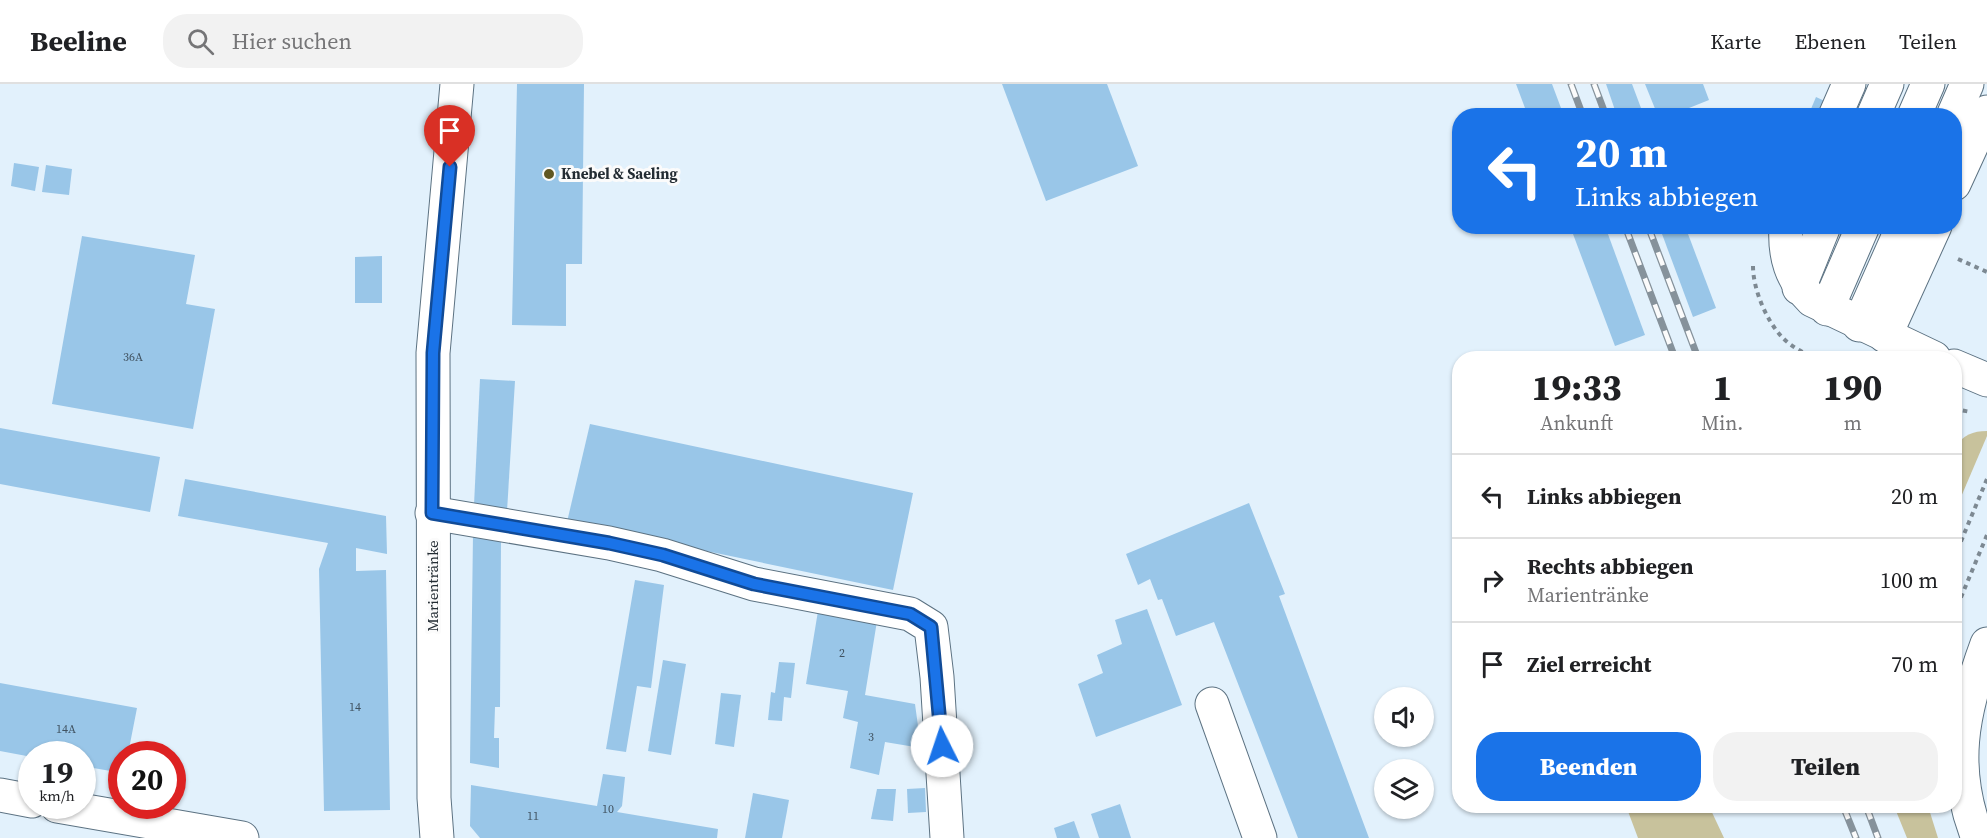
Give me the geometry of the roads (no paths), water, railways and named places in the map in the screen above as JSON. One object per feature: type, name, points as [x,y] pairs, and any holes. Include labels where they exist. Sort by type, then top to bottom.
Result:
[{"type":"street","name":"Marientränke","points":[[437,838],[432,513],[433,353],[457,84]]},
{"type":"street","points":[[1838,108],[1849,84]]},
{"type":"street","points":[[1876,108],[1887,84]]},
{"type":"street","points":[[1918,108],[1928,84]]},
{"type":"street","points":[[1956,108],[1967,84]]},
{"type":"street","points":[[1962,167],[1987,112]]},
{"type":"street","points":[[1786,234],[1785,247],[1789,265],[1799,288],[1827,309],[1918,351]]},
{"type":"street","points":[[1799,288],[1821,234]]},
{"type":"street","points":[[1827,309],[1860,234]]},
{"type":"street","points":[[1872,331],[1901,234]]},
{"type":"street","points":[[1872,331],[1930,234]]},
{"type":"street","points":[[432,513],[609,543],[663,555],[754,584],[910,614],[922,620],[931,627],[937,676],[947,838]]},
{"type":"street","points":[[1962,741],[1967,704],[1987,644]]},
{"type":"street","points":[[1212,704],[1260,838]]},
{"type":"street","points":[[1962,760],[1965,794],[1978,838]]},
{"type":"street","points":[[0,795],[18,798]]},
{"type":"street","points":[[96,813],[242,838]]},
{"type":"railway","points":[[1571,84],[1580,108]]},
{"type":"railway","points":[[1594,84],[1603,108]]},
{"type":"railway","points":[[1628,234],[1672,351]]},
{"type":"railway","points":[[1651,234],[1695,351]]},
{"type":"railway","points":[[1846,813],[1856,838]]},
{"type":"railway","points":[[1869,813],[1878,838]]},
{"type":"place","name":"Knebel & Saeling","points":[[549,174]]}]
